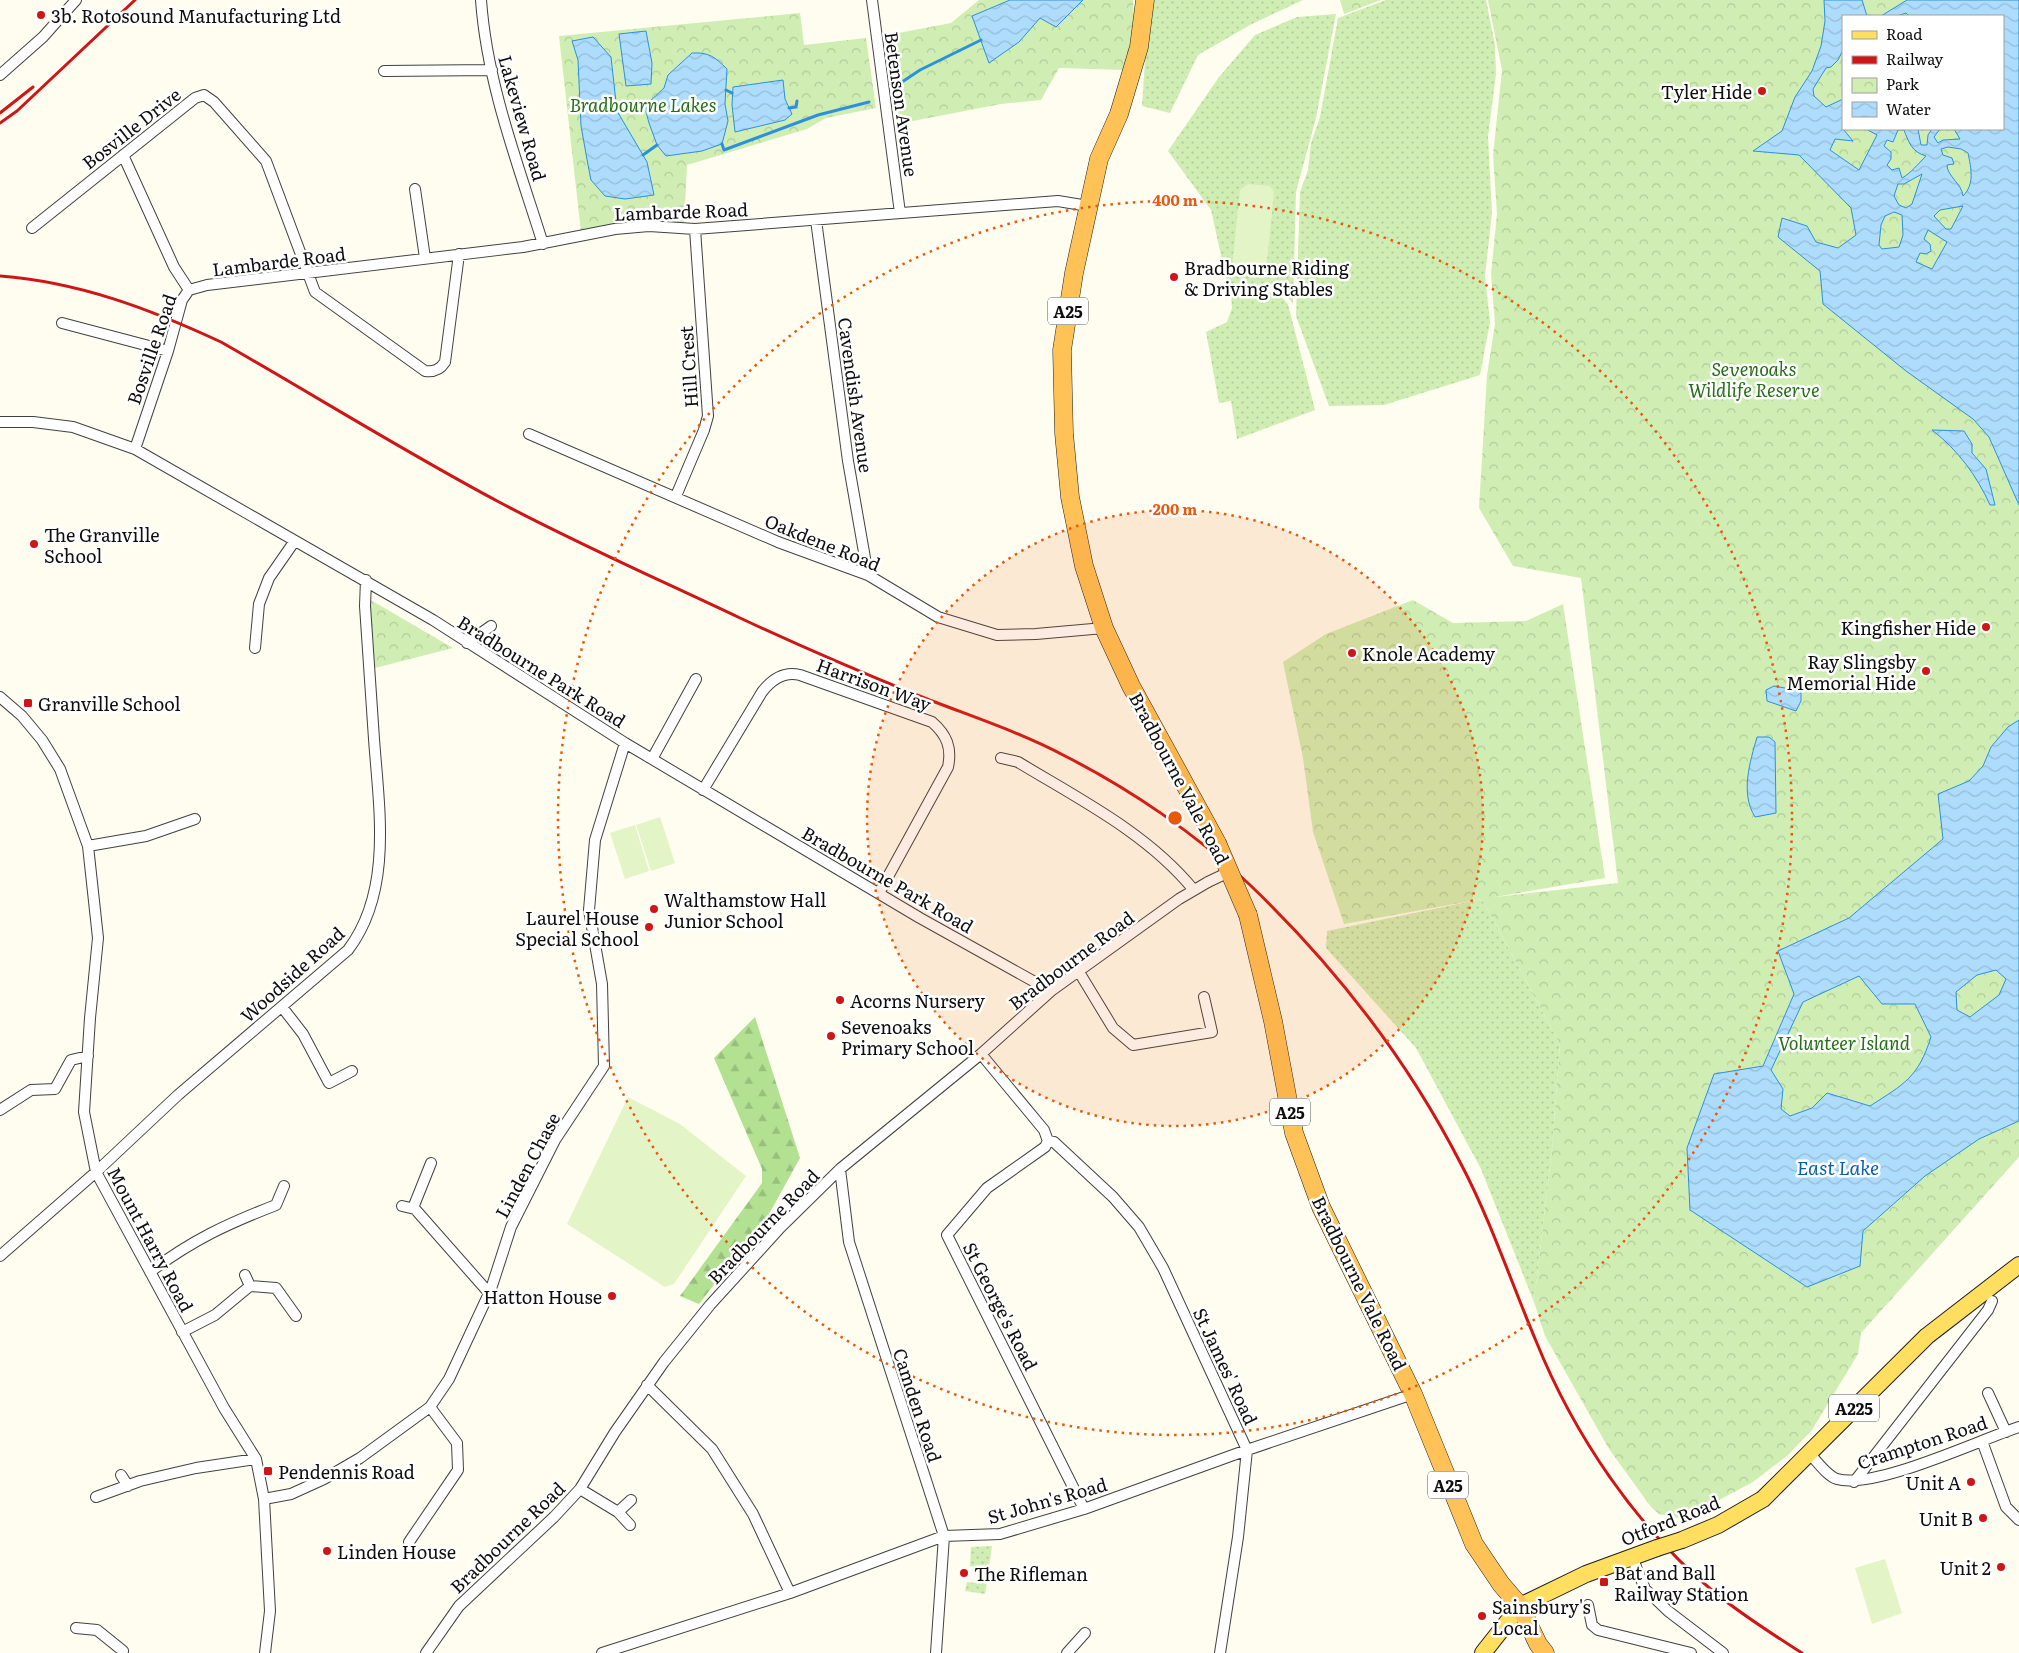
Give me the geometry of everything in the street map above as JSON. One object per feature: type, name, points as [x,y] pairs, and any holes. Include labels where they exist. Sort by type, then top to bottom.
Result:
[{"type":"highway","name":"Bradbourne Vale Road","points":[[1145,0],[1139,47],[1119,114],[1099,160],[1088,206],[1074,272],[1062,350],[1064,433],[1070,497],[1083,557],[1104,628],[1131,686],[1217,843],[1248,916],[1273,1022],[1294,1133],[1321,1206],[1335,1239],[1414,1394],[1424,1426],[1474,1544],[1501,1584],[1520,1606]]},
{"type":"highway","name":"A25","points":[[1520,1606],[1538,1644],[1545,1653]]},
{"type":"main road","name":"Otford Road","points":[[1520,1606],[1568,1582],[1718,1525],[1763,1499],[1927,1336],[2019,1265]]},
{"type":"main road","name":"A225","points":[[1483,1653],[1520,1606]]},
{"type":"street","points":[[0,75],[43,37],[76,0]]},
{"type":"street","name":"Lakeview Road","points":[[481,0],[492,70],[508,131],[543,244]]},
{"type":"street","name":"Betenson Avenue","points":[[872,0],[900,213]]},
{"type":"street","points":[[384,71],[492,70]]},
{"type":"street","name":"Bosville Drive","points":[[32,228],[195,98],[200,96],[208,97],[266,161],[309,274]]},
{"type":"street","name":"Bosville Road","points":[[123,155],[174,267],[189,290],[182,300],[168,351],[135,448]]},
{"type":"street","points":[[415,189],[425,258]]},
{"type":"street","name":"Lambarde Road","points":[[189,290],[207,286],[543,244],[634,227],[696,229],[1058,201],[1088,206]]},
{"type":"street","name":"Cavendish Avenue","points":[[816,220],[848,461],[868,575]]},
{"type":"street","name":"Hill Crest","points":[[676,496],[708,416],[696,229]]},
{"type":"street","points":[[309,274],[315,292],[425,371],[433,372],[441,368],[446,356],[459,254]]},
{"type":"street","points":[[62,323],[168,351]]},
{"type":"street","name":"Bradbourne Park Road","points":[[0,422],[33,422],[73,427],[135,448],[294,542],[366,580],[703,790],[920,918],[1051,991]]},
{"type":"street","name":"Oakdene Road","points":[[529,434],[676,496],[778,542],[868,575],[938,617],[996,635],[1036,634],[1104,628]]},
{"type":"street","points":[[255,648],[259,604],[269,578],[294,542]]},
{"type":"street","name":"Woodside Road","points":[[0,1256],[96,1172],[178,1095],[348,950],[366,922],[376,885],[380,854],[365,606],[366,580]]},
{"type":"street","points":[[467,643],[491,626]]},
{"type":"street","name":"Harrison Way","points":[[703,790],[762,692],[772,681],[786,674],[800,675],[932,722],[947,740],[950,753],[948,767],[879,893]]},
{"type":"street","points":[[652,758],[696,679]]},
{"type":"street","name":"Mount Harry Road","points":[[0,697],[22,716],[42,740],[60,769],[88,846],[98,938],[90,1018],[84,1112],[96,1172],[224,1408],[256,1460],[264,1499],[270,1611],[265,1653]]},
{"type":"street","name":"Linden Chase","points":[[264,1499],[291,1494],[324,1480],[360,1458],[430,1408],[449,1379],[489,1293],[511,1227],[555,1140],[604,1066],[602,984],[589,910],[596,840],[625,743]]},
{"type":"street","points":[[1001,758],[1018,762],[1132,833],[1177,870],[1193,889]]},
{"type":"street","points":[[88,846],[146,836],[195,819]]},
{"type":"street","name":"Bradbourne Road","points":[[426,1653],[459,1606],[554,1517],[580,1488],[647,1385],[717,1298],[780,1228],[840,1169],[981,1054],[1051,991],[1193,889],[1229,872]]},
{"type":"street","points":[[1078,972],[1113,1028],[1133,1045],[1212,1032],[1204,997]]},
{"type":"street","points":[[282,1007],[303,1034],[329,1083],[352,1071]]},
{"type":"street","points":[[981,1054],[1044,1130],[1048,1141]]},
{"type":"street","points":[[0,1110],[31,1090],[55,1089],[71,1060],[88,1056]]},
{"type":"street","name":"St James' Road","points":[[1048,1141],[1054,1142],[1113,1197],[1139,1227],[1163,1268],[1247,1450],[1239,1528],[1220,1653]]},
{"type":"street","name":"St George's Road","points":[[1048,1141],[1045,1147],[987,1188],[947,1235],[1084,1509]]},
{"type":"street","points":[[413,1208],[431,1163]]},
{"type":"street","name":"Camden Road","points":[[840,1169],[849,1242],[944,1536],[936,1653]]},
{"type":"street","points":[[150,1272],[183,1247],[231,1222],[276,1205],[284,1186]]},
{"type":"street","points":[[402,1206],[413,1208],[489,1293]]},
{"type":"street","points":[[245,1275],[250,1286]]},
{"type":"street","points":[[182,1332],[215,1314],[250,1286],[276,1288],[296,1316]]},
{"type":"street","points":[[1854,1482],[1988,1310],[1992,1301]]},
{"type":"street","points":[[647,1385],[712,1450],[752,1514],[790,1593]]},
{"type":"street","points":[[1988,1393],[2006,1432]]},
{"type":"street","name":"St John's Road","points":[[602,1653],[790,1593],[944,1536],[1000,1534],[1084,1509],[1247,1450],[1414,1394]]},
{"type":"street","points":[[409,1542],[458,1470],[457,1443],[430,1408]]},
{"type":"street","name":"Crampton Road","points":[[1809,1453],[1835,1478],[1854,1482],[1924,1463],[2019,1427]]},
{"type":"street","points":[[1982,1442],[2006,1506],[2019,1520]]},
{"type":"street","points":[[96,1497],[140,1481],[196,1468],[256,1460]]},
{"type":"street","points":[[122,1475],[128,1486]]},
{"type":"street","points":[[580,1488],[618,1512],[630,1525]]},
{"type":"street","points":[[618,1512],[631,1500]]},
{"type":"street","points":[[1632,1557],[1645,1588],[1668,1612],[1723,1653]]},
{"type":"street","points":[[1588,1605],[1592,1625],[1598,1630],[1691,1653]]},
{"type":"street","points":[[76,1628],[97,1630],[123,1651],[122,1653]]},
{"type":"street","points":[[1067,1653],[1085,1633]]},
{"type":"green space","points":[[979,0],[1133,0],[1135,46],[1124,70],[1059,68],[1041,100],[1001,104],[897,124],[888,35],[951,23]]},
{"type":"green space","points":[[1149,0],[1303,0],[1250,25],[1198,55],[1170,113],[1142,106]]},
{"type":"green space","points":[[1340,0],[1381,0],[1344,14]]},
{"type":"green space","points":[[1386,0],[1486,0],[1495,45],[1496,74],[1488,137],[1492,213],[1485,276],[1490,322],[1480,375],[1384,405],[1329,406],[1296,316],[1300,192],[1308,170],[1311,143],[1320,117],[1338,18]]},
{"type":"green space","name":"Sevenoaks Wildlife Reserve","points":[[1488,0],[2019,0],[2019,1157],[1861,1333],[1858,1354],[1812,1430],[1788,1455],[1753,1482],[1691,1515],[1679,1518],[1659,1514],[1651,1507],[1609,1449],[1545,1336],[1534,1302],[1552,1149],[1560,1044],[1482,899],[1344,924],[1313,832],[1303,758],[1283,662],[1326,634],[1413,600],[1453,623],[1526,621],[1563,604],[1605,878],[1495,897],[1618,883],[1581,578],[1513,566],[1479,508],[1487,375],[1495,324],[1491,274],[1497,214],[1493,155],[1502,70]]},
{"type":"green space","name":"Bradbourne Lakes","points":[[800,13],[804,45],[866,38],[876,108],[826,118],[807,129],[687,165],[684,226],[581,232],[559,36]]},
{"type":"green space","points":[[1336,14],[1316,118],[1296,192],[1293,303],[1277,288],[1228,287],[1211,210],[1168,151],[1219,77],[1255,35],[1297,17]]},
{"type":"green space","points":[[1248,184],[1270,186],[1274,192],[1266,271],[1260,276],[1237,275],[1232,268],[1240,190]]},
{"type":"green space","points":[[1277,292],[1288,304],[1315,410],[1237,439],[1231,401],[1219,403],[1206,332],[1227,322],[1232,308],[1231,294]]},
{"type":"green space","points":[[369,599],[453,648],[375,668]]},
{"type":"green space","points":[[660,817],[675,863],[651,871],[636,825]]},
{"type":"green space","points":[[635,825],[649,871],[625,879],[610,833]]},
{"type":"green space","points":[[1482,899],[1560,1044],[1552,1149],[1534,1302],[1481,1169],[1416,1048],[1326,948],[1327,931]]},
{"type":"green space","points":[[755,1017],[800,1158],[769,1214],[699,1304],[680,1296],[762,1183],[762,1169],[714,1058]]},
{"type":"green space","points":[[628,1097],[680,1124],[746,1176],[674,1284],[665,1287],[567,1224]]},
{"type":"green space","points":[[992,1546],[985,1594],[965,1591],[967,1582],[976,1583],[979,1568],[970,1566],[971,1547]]},
{"type":"green space","points":[[1885,1559],[1902,1613],[1872,1624],[1855,1568]]},
{"type":"water","points":[[1010,0],[1083,0],[1056,27],[1040,18],[1019,42],[989,63],[972,16]]},
{"type":"water","points":[[1824,0],[1862,0],[1867,15],[1842,15],[1842,52],[1838,60],[1831,67],[1826,68],[1813,89],[1814,96],[1826,107],[1842,99],[1842,130],[1853,141],[1835,139],[1830,150],[1859,170],[1877,135],[1868,130],[1898,130],[1893,142],[1887,140],[1884,146],[1891,152],[1891,159],[1887,165],[1892,170],[1899,168],[1902,178],[1926,156],[1914,149],[1909,143],[1904,130],[1918,130],[1921,145],[1927,145],[1928,135],[1931,130],[1939,130],[1934,137],[1938,143],[1943,140],[1960,139],[1955,130],[2004,130],[2004,15],[1908,15],[1906,13],[1883,15],[1907,0],[2019,0],[2019,505],[1989,437],[1973,419],[1906,371],[1823,304],[1820,271],[1778,237],[1782,218],[1807,226],[1816,242],[1838,248],[1856,235],[1851,208],[1799,155],[1753,151],[1782,131],[1795,97],[1812,71],[1821,46],[1825,21]],"holes":[[[1948,147],[1961,149],[1968,153],[1971,181],[1963,196],[1948,169],[1947,165],[1954,164],[1952,158],[1943,155],[1941,149]],[[1922,174],[1912,204],[1906,208],[1899,205],[1894,196],[1898,184],[1904,184]],[[1963,206],[1951,229],[1946,229],[1934,216],[1940,210]],[[1894,212],[1902,215],[1903,235],[1899,247],[1882,249],[1879,245],[1881,225],[1885,216]],[[1928,230],[1947,242],[1932,269],[1916,262],[1920,253],[1926,254],[1931,251],[1930,244],[1924,239]]]},
{"type":"water","points":[[646,31],[652,63],[651,84],[626,86],[619,34]]},
{"type":"water","points":[[593,37],[611,57],[617,111],[647,162],[654,195],[625,199],[605,196],[591,180],[581,126],[578,60],[572,41]]},
{"type":"water","points":[[692,53],[703,53],[711,56],[727,69],[725,104],[728,121],[722,144],[702,151],[666,156],[657,145],[646,112],[647,104],[664,88],[668,75]]},
{"type":"water","points":[[783,80],[785,99],[792,114],[785,120],[735,132],[732,105],[733,87]]},
{"type":"water","points":[[1932,430],[1964,431],[1972,444],[1972,453],[1986,469],[1995,505],[1990,505],[1973,474],[1958,455]]},
{"type":"water","points":[[1774,686],[1801,691],[1801,701],[1796,711],[1767,701],[1766,690]]},
{"type":"water","name":"East Lake","points":[[2019,720],[2019,1121],[1979,1139],[1925,1176],[1863,1231],[1860,1266],[1807,1287],[1690,1210],[1687,1148],[1714,1074],[1763,1066],[1794,994],[1778,951],[1849,918],[1943,839],[1938,794],[1969,781],[1983,766],[1991,747],[2008,727]],"holes":[[[1996,970],[2006,979],[1999,995],[1970,1017],[1957,1010],[1956,992],[1977,975]],[[1859,976],[1882,1004],[1915,1004],[1931,1037],[1921,1062],[1908,1079],[1870,1106],[1827,1093],[1812,1108],[1790,1116],[1781,1109],[1783,1089],[1771,1070],[1803,1002]]]},
{"type":"water","points":[[1757,737],[1769,737],[1775,742],[1776,813],[1755,817],[1750,808],[1747,788],[1749,767]]},
{"type":"waterway","points":[[893,88],[920,70],[981,40]]},
{"type":"waterway","points":[[726,90],[732,93]]},
{"type":"waterway","points":[[789,108],[796,107],[797,101]]},
{"type":"waterway","points":[[722,144],[724,150],[818,115],[869,102]]},
{"type":"waterway","points":[[617,107],[647,104]]},
{"type":"waterway","points":[[643,155],[657,145]]},
{"type":"railway","points":[[0,123],[17,111],[135,0]]},
{"type":"railway","points":[[0,113],[33,87]]},
{"type":"railway","points":[[0,276],[58,284],[114,299],[141,308],[221,342],[499,502],[619,562],[806,648],[1047,747],[1114,783],[1185,830],[1229,865],[1310,947],[1367,1015],[1417,1087],[1440,1125],[1472,1186],[1551,1376],[1588,1445],[1633,1509],[1659,1539],[1714,1592],[1802,1653]]},
{"type":"place","name":"3b. Rotosound Manufacturing Ltd","points":[[41,15]]},
{"type":"place","name":"Tyler Hide","points":[[1762,91]]},
{"type":"place","name":"Bradbourne Riding & Driving Stables","points":[[1174,277]]},
{"type":"place","name":"The Granville School","points":[[34,544]]},
{"type":"place","name":"Kingfisher Hide","points":[[1986,627]]},
{"type":"place","name":"Knole Academy","points":[[1352,653]]},
{"type":"place","name":"Ray Slingsby Memorial Hide","points":[[1926,671]]},
{"type":"place","name":"Granville School","points":[[28,703]]},
{"type":"place","name":"Walthamstow Hall Junior School","points":[[654,909]]},
{"type":"place","name":"Laurel House Special School","points":[[649,927]]},
{"type":"place","name":"Acorns Nursery","points":[[840,1000]]},
{"type":"place","name":"Sevenoaks Primary School","points":[[831,1036]]},
{"type":"place","name":"Hatton House","points":[[612,1296]]},
{"type":"place","name":"Pendennis Road","points":[[268,1471]]},
{"type":"place","name":"Unit A","points":[[1971,1482]]},
{"type":"place","name":"Unit B","points":[[1983,1518]]},
{"type":"place","name":"Linden House","points":[[327,1551]]},
{"type":"place","name":"Unit 2","points":[[2001,1567]]},
{"type":"place","name":"The Rifleman","points":[[964,1573]]},
{"type":"place","name":"Bat and Ball Railway Station","points":[[1604,1582]]},
{"type":"place","name":"Sainsbury's Local","points":[[1482,1616]]},
{"type":"park label","name":"Volunteer Island","points":[[1844,1042]]}]
